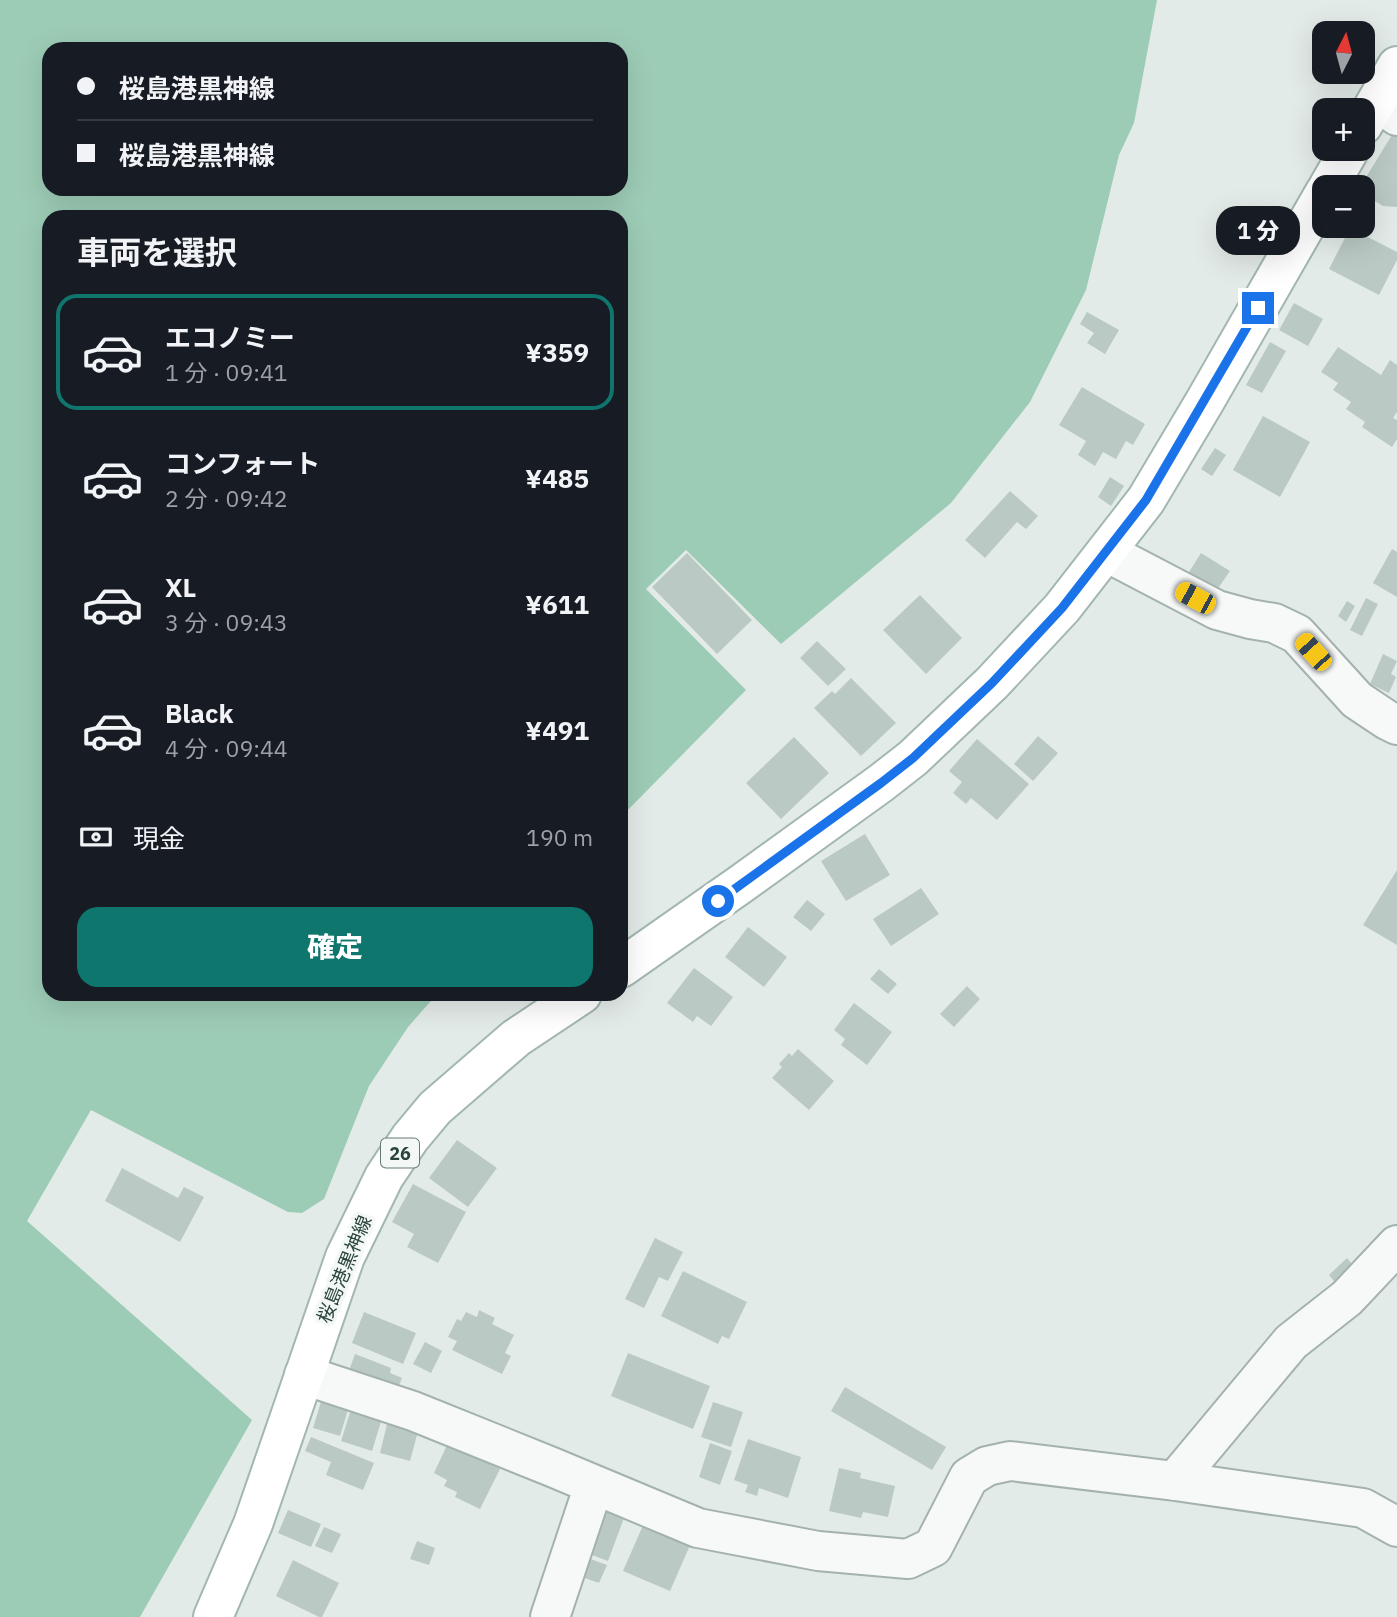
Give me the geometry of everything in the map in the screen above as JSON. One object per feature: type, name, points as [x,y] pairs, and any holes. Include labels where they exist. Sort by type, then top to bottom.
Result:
[{"type":"main road","points":[[1379,114],[1397,66]]},
{"type":"main road","points":[[628,963],[806,838],[913,758],[992,683],[1062,608],[1146,500],[1312,215]]},
{"type":"main road","name":"桜島港黒神線","points":[[213,1617],[253,1524],[345,1257],[384,1177],[410,1138],[435,1108],[516,1038],[572,1001]]},
{"type":"street","points":[[1106,552],[1217,610],[1274,623],[1297,634],[1357,700],[1397,725]]},
{"type":"street","points":[[1175,1481],[1291,1342],[1347,1298],[1397,1245]]},
{"type":"street","points":[[304,1375],[414,1411],[698,1528],[818,1551],[908,1559],[933,1547],[969,1477],[987,1466],[1010,1461],[1363,1508],[1397,1527]]},
{"type":"street","points":[[551,1617],[594,1485]]},
{"type":"shaded area","points":[[0,0],[1157,0],[1134,123],[1119,155],[1086,290],[1030,402],[951,503],[781,644],[686,550],[646,589],[746,690],[628,810],[628,210],[42,210],[42,1001],[431,1001],[408,1027],[369,1086],[324,1199],[302,1213],[288,1212],[91,1110],[27,1221],[252,1420],[140,1617],[0,1617]]},
{"type":"building","points":[[1395,130],[1397,131],[1397,207],[1383,206],[1375,201],[1375,175],[1367,175]]},
{"type":"building","points":[[1345,238],[1370,238],[1397,252],[1397,260],[1379,295],[1329,269]]},
{"type":"building","points":[[1294,303],[1323,319],[1308,346],[1279,330]]},
{"type":"building","points":[[1087,312],[1119,330],[1105,354],[1087,343],[1094,333],[1080,324]]},
{"type":"building","points":[[1270,342],[1286,351],[1262,393],[1246,385]]},
{"type":"building","points":[[1338,347],[1381,375],[1390,360],[1397,365],[1397,412],[1393,418],[1397,420],[1397,439],[1392,447],[1362,427],[1365,422],[1346,409],[1351,402],[1333,390],[1338,383],[1321,372]]},
{"type":"building","points":[[1082,387],[1145,424],[1133,445],[1126,441],[1116,459],[1103,452],[1095,466],[1078,455],[1086,441],[1059,425]]},
{"type":"building","points":[[1263,416],[1310,442],[1280,497],[1233,470]]},
{"type":"building","points":[[1215,448],[1226,455],[1212,476],[1201,469]]},
{"type":"building","points":[[1110,477],[1124,486],[1111,506],[1098,497]]},
{"type":"building","points":[[1010,491],[1038,516],[1026,529],[1017,522],[985,558],[965,540]]},
{"type":"building","points":[[1392,549],[1397,552],[1397,597],[1373,583]]},
{"type":"building","points":[[687,553],[752,620],[717,654],[652,587]]},
{"type":"building","points":[[1201,553],[1230,571],[1212,597],[1184,580]]},
{"type":"building","points":[[920,595],[962,638],[926,674],[883,630]]},
{"type":"building","points":[[1366,598],[1378,604],[1362,636],[1350,630]]},
{"type":"building","points":[[1347,601],[1355,606],[1346,622],[1338,616]]},
{"type":"building","points":[[817,641],[846,669],[828,686],[800,658]]},
{"type":"building","points":[[1383,654],[1397,661],[1391,674],[1396,677],[1389,693],[1370,684]]},
{"type":"building","points":[[851,678],[896,723],[861,756],[814,708],[832,691],[835,694]]},
{"type":"building","points":[[1038,736],[1058,753],[1033,781],[1014,764]]},
{"type":"building","points":[[794,737],[829,773],[781,819],[746,783]]},
{"type":"building","points":[[977,739],[1029,784],[997,820],[971,798],[966,804],[953,793],[962,782],[949,771]]},
{"type":"building","points":[[865,834],[890,875],[846,901],[821,861]]},
{"type":"building","points":[[1397,870],[1397,945],[1363,925]]},
{"type":"building","points":[[921,888],[939,914],[891,946],[873,919]]},
{"type":"building","points":[[807,900],[825,914],[811,931],[793,917]]},
{"type":"building","points":[[748,927],[787,957],[764,987],[725,957]]},
{"type":"building","points":[[694,968],[733,997],[711,1026],[697,1016],[693,1022],[667,1003]]},
{"type":"building","points":[[879,969],[897,984],[888,994],[870,979]]},
{"type":"building","points":[[967,986],[980,999],[954,1027],[940,1014]]},
{"type":"building","points":[[854,1003],[892,1032],[867,1065],[841,1045],[845,1039],[834,1030]]},
{"type":"building","points":[[798,1049],[834,1081],[809,1110],[772,1078],[782,1067],[779,1064],[789,1053],[792,1056]]},
{"type":"building","points":[[457,1140],[497,1168],[468,1207],[429,1178]]},
{"type":"building","points":[[122,1168],[178,1198],[184,1187],[204,1197],[180,1242],[105,1201]]},
{"type":"building","points":[[413,1184],[466,1212],[438,1263],[407,1247],[414,1234],[392,1222]]},
{"type":"building","points":[[655,1238],[683,1252],[668,1281],[659,1277],[644,1308],[625,1299]]},
{"type":"building","points":[[1347,1258],[1359,1272],[1341,1289],[1329,1275]]},
{"type":"building","points":[[683,1271],[747,1302],[729,1339],[722,1336],[718,1344],[661,1316]]},
{"type":"building","points":[[479,1310],[495,1318],[492,1324],[514,1335],[505,1353],[511,1356],[502,1374],[452,1350],[457,1341],[448,1337],[457,1319],[461,1321],[466,1312],[477,1317]]},
{"type":"building","points":[[364,1312],[416,1333],[403,1364],[352,1343]]},
{"type":"building","points":[[425,1342],[442,1351],[431,1373],[413,1364]]},
{"type":"building","points":[[628,1353],[710,1386],[693,1429],[611,1396]]},
{"type":"building","points":[[355,1354],[391,1368],[390,1373],[402,1378],[394,1398],[346,1379]]},
{"type":"building","points":[[845,1387],[946,1447],[932,1470],[831,1411]]},
{"type":"building","points":[[323,1395],[350,1403],[340,1436],[313,1428]]},
{"type":"building","points":[[713,1402],[743,1412],[731,1447],[701,1437]]},
{"type":"building","points":[[353,1403],[384,1412],[372,1451],[341,1441]]},
{"type":"building","points":[[389,1416],[420,1424],[410,1461],[380,1453]]},
{"type":"building","points":[[311,1437],[374,1463],[363,1490],[326,1475],[331,1462],[305,1451]]},
{"type":"building","points":[[748,1439],[801,1457],[788,1498],[759,1488],[757,1496],[745,1492],[748,1485],[734,1480]]},
{"type":"building","points":[[448,1443],[500,1469],[480,1509],[455,1497],[457,1492],[444,1486],[447,1480],[434,1473]]},
{"type":"building","points":[[710,1443],[732,1451],[720,1485],[699,1477]]},
{"type":"building","points":[[839,1468],[861,1473],[860,1478],[895,1486],[888,1517],[863,1512],[861,1518],[829,1511]]},
{"type":"building","points":[[600,1500],[627,1510],[608,1561],[581,1551]]},
{"type":"building","points":[[288,1510],[321,1524],[311,1547],[278,1533]]},
{"type":"building","points":[[644,1523],[691,1543],[670,1591],[623,1571]]},
{"type":"building","points":[[324,1527],[341,1534],[332,1553],[315,1546]]},
{"type":"building","points":[[417,1541],[435,1548],[429,1565],[410,1559]]},
{"type":"building","points":[[580,1555],[607,1565],[599,1583],[573,1574]]},
{"type":"building","points":[[293,1560],[339,1583],[322,1617],[276,1596]]},
{"type":"route","points":[[718,901],[913,758],[992,683],[1062,608],[1146,500],[1258,308]]}]
